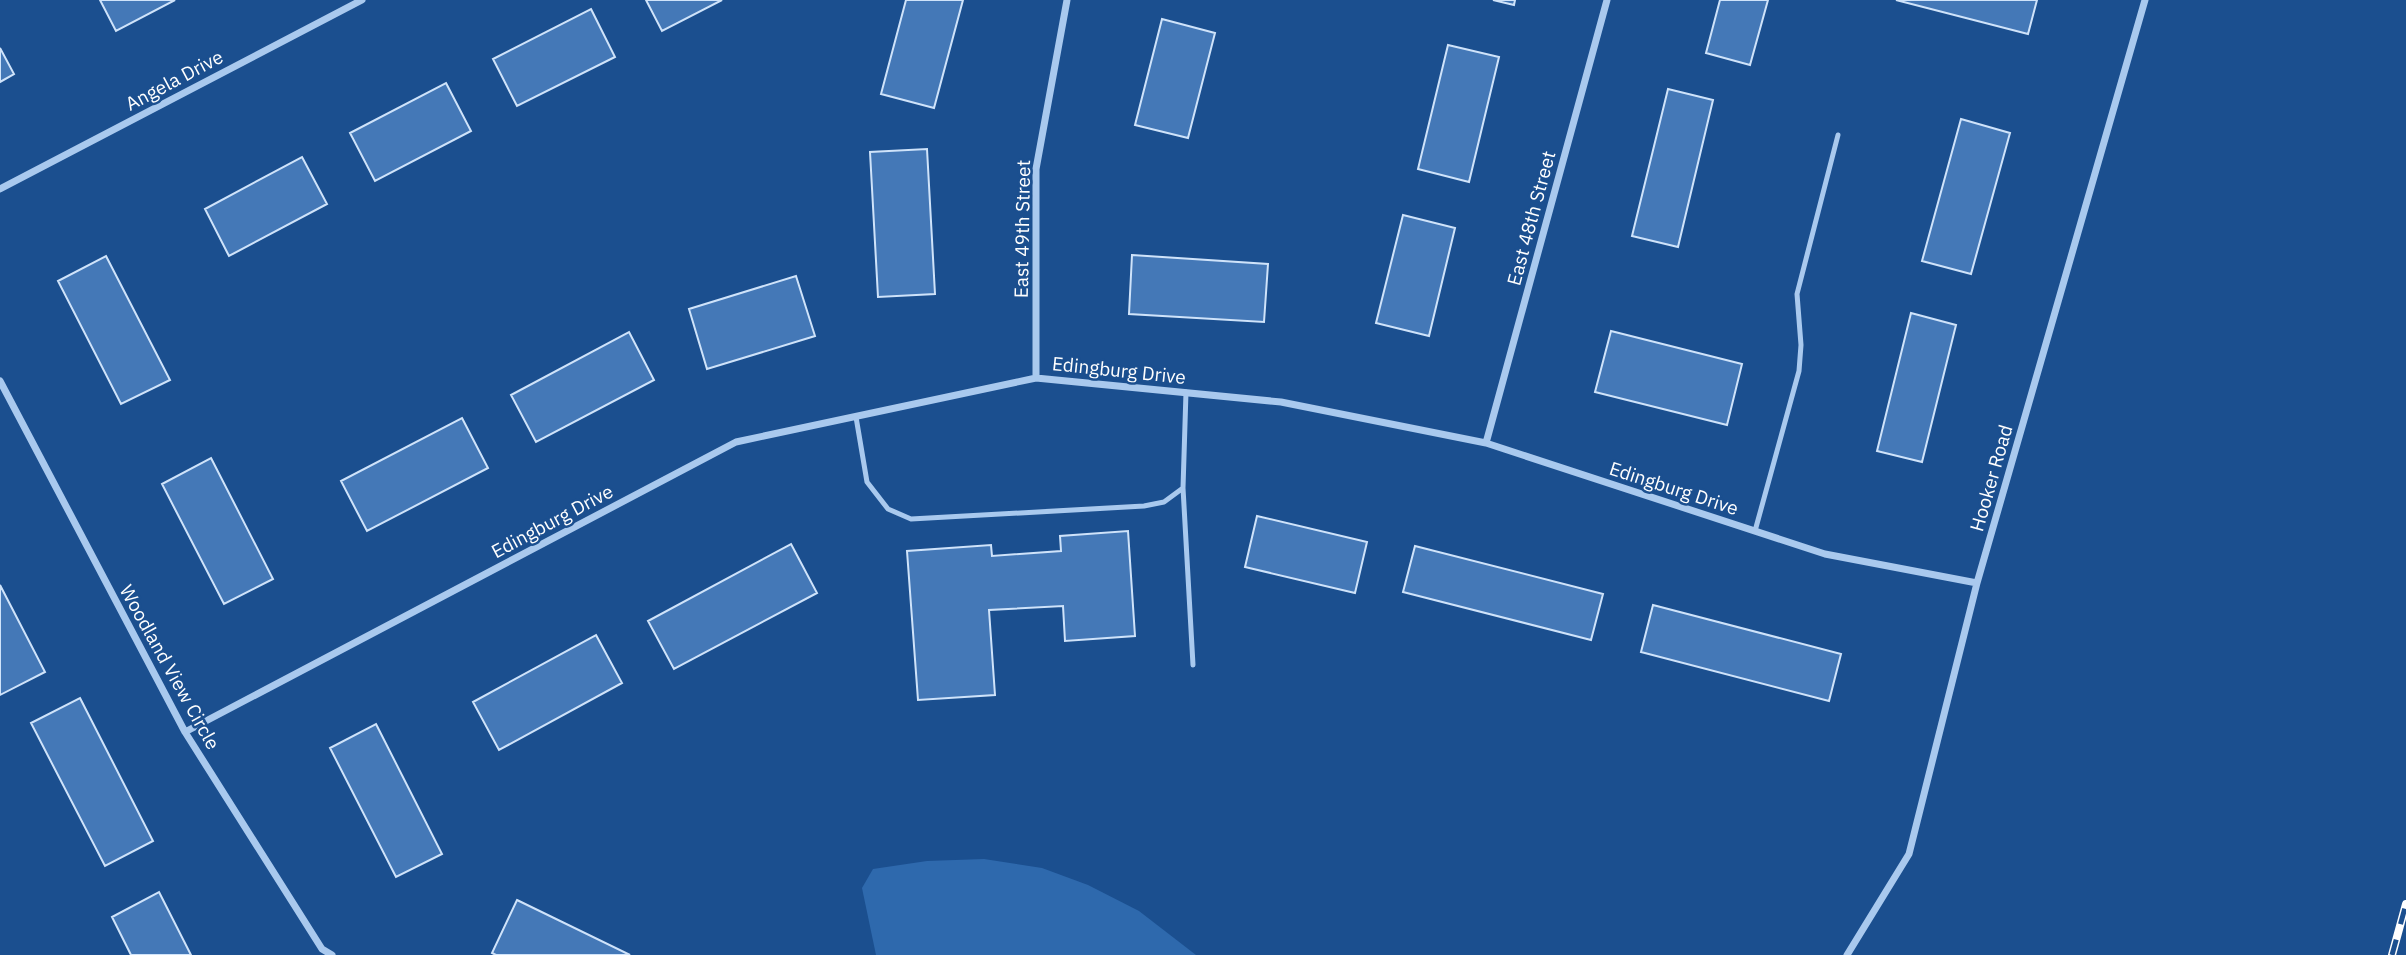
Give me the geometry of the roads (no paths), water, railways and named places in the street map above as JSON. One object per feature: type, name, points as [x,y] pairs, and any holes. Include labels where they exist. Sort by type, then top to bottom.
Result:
[{"type":"street","name":"Angela Drive","points":[[0,189],[362,0]]},
{"type":"street","name":"East 49th Street","points":[[1036,378],[1036,169],[1066,0]]},
{"type":"street","name":"East 48th Street","points":[[1486,443],[1607,0]]},
{"type":"street","name":"Hooker Road","points":[[1847,955],[1909,854],[1977,583],[2145,0]]},
{"type":"street","name":"Edingburg Drive","points":[[185,732],[736,442],[1036,378],[1281,402],[1486,443],[1825,554],[1977,583]]},
{"type":"street","name":"Woodland View Circle","points":[[0,381],[185,732],[322,948],[331,955]]},
{"type":"lane","points":[[1755,531],[1800,371],[1797,294],[1838,135]]},
{"type":"lane","points":[[1186,392],[1183,488],[1193,665]]},
{"type":"lane","points":[[856,417],[867,482],[888,509],[911,519],[1144,506],[1164,502],[1183,488]]},
{"type":"railway","points":[[2392,955],[2406,904]]}]
